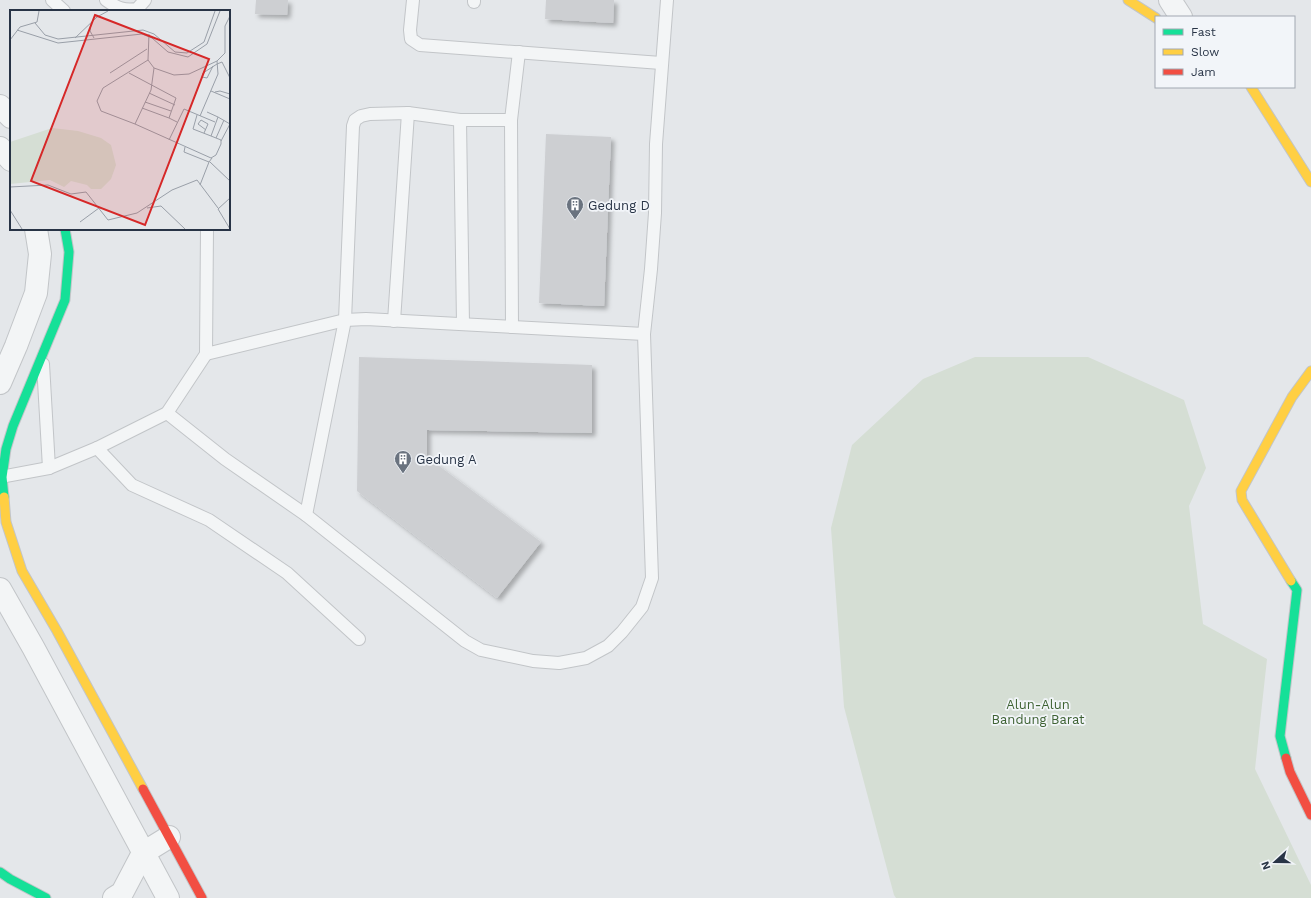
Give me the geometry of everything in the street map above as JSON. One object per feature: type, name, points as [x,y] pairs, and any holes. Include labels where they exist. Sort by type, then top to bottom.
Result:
[{"type":"street","points":[[1128,0],[1155,17]]},
{"type":"street","points":[[1170,0],[1181,16]]},
{"type":"street","points":[[1252,88],[1311,182]]},
{"type":"street","points":[[0,106],[10,116]]},
{"type":"street","points":[[0,148],[10,159]]},
{"type":"street","points":[[0,383],[16,346],[36,292],[40,254],[36,230]]},
{"type":"street","points":[[65,230],[69,252],[65,300],[13,426],[6,449],[1,477],[6,522],[22,571],[57,631],[202,898]]},
{"type":"street","points":[[1311,371],[1292,397],[1241,491],[1242,500],[1297,590],[1280,736],[1290,772],[1311,815]]},
{"type":"street","points":[[0,589],[37,654],[168,898]]},
{"type":"street","points":[[114,898],[122,893],[144,853],[169,837]]},
{"type":"street","points":[[0,872],[46,898]]},
{"type":"lane","points":[[52,0],[63,10]]},
{"type":"lane","points":[[106,0],[124,10]]},
{"type":"lane","points":[[132,10],[137,9],[145,0]]},
{"type":"lane","points":[[413,0],[410,30],[412,39],[420,45],[662,63]]},
{"type":"lane","points":[[167,413],[225,459],[306,515],[465,641],[481,650],[533,661],[559,663],[586,658],[608,646],[627,627],[642,607],[652,578],[644,334],[655,213],[656,144],[667,0]]},
{"type":"lane","points":[[512,327],[511,120],[519,52]]},
{"type":"lane","points":[[306,515],[345,320],[353,126],[356,120],[361,116],[370,114],[408,113],[460,120],[511,120]]},
{"type":"lane","points":[[394,321],[408,113]]},
{"type":"lane","points":[[460,120],[464,324]]},
{"type":"lane","points":[[1,477],[49,468],[97,448],[167,413],[206,354],[207,230]]},
{"type":"lane","points":[[206,354],[345,320],[366,319],[644,334]]},
{"type":"lane","points":[[41,360],[44,365],[44,397],[49,468]]},
{"type":"lane","points":[[97,448],[132,485],[209,520],[287,573],[359,639]]},
{"type":"green space","name":"Alun-Alun Bandung Barat","points":[[975,357],[1088,357],[1184,400],[1206,468],[1189,506],[1203,624],[1267,659],[1255,769],[1311,885],[1311,898],[896,898],[894,895],[844,707],[831,528],[852,445],[923,379]]},
{"type":"building","points":[[256,0],[288,0],[287,15],[255,14]]},
{"type":"building","points":[[546,0],[614,0],[613,23],[545,19]]},
{"type":"building","name":"Gedung D","points":[[546,134],[611,137],[604,306],[539,303]]},
{"type":"building","name":"Gedung A","points":[[359,357],[592,365],[592,433],[427,430],[427,457],[541,542],[497,598],[357,491]]},
{"type":"traffic: fast","points":[[4,497],[2,477],[6,449],[13,426],[65,300],[69,252],[65,230]]},
{"type":"traffic: fast","points":[[1286,758],[1280,736],[1297,590],[1291,581]]},
{"type":"traffic: fast","points":[[0,872],[46,898]]},
{"type":"traffic: slow","points":[[1128,0],[1155,17]]},
{"type":"traffic: slow","points":[[1252,88],[1311,182]]},
{"type":"traffic: slow","points":[[1291,581],[1242,500],[1241,491],[1292,397],[1311,371]]},
{"type":"traffic: slow","points":[[4,497],[6,522],[22,571],[57,631],[143,789]]},
{"type":"traffic: jam","points":[[1286,758],[1290,772],[1311,815]]},
{"type":"traffic: jam","points":[[143,789],[202,898]]},
{"type":"place","name":"Gedung D","points":[[575,220]]},
{"type":"place","name":"Gedung A","points":[[403,474]]}]
